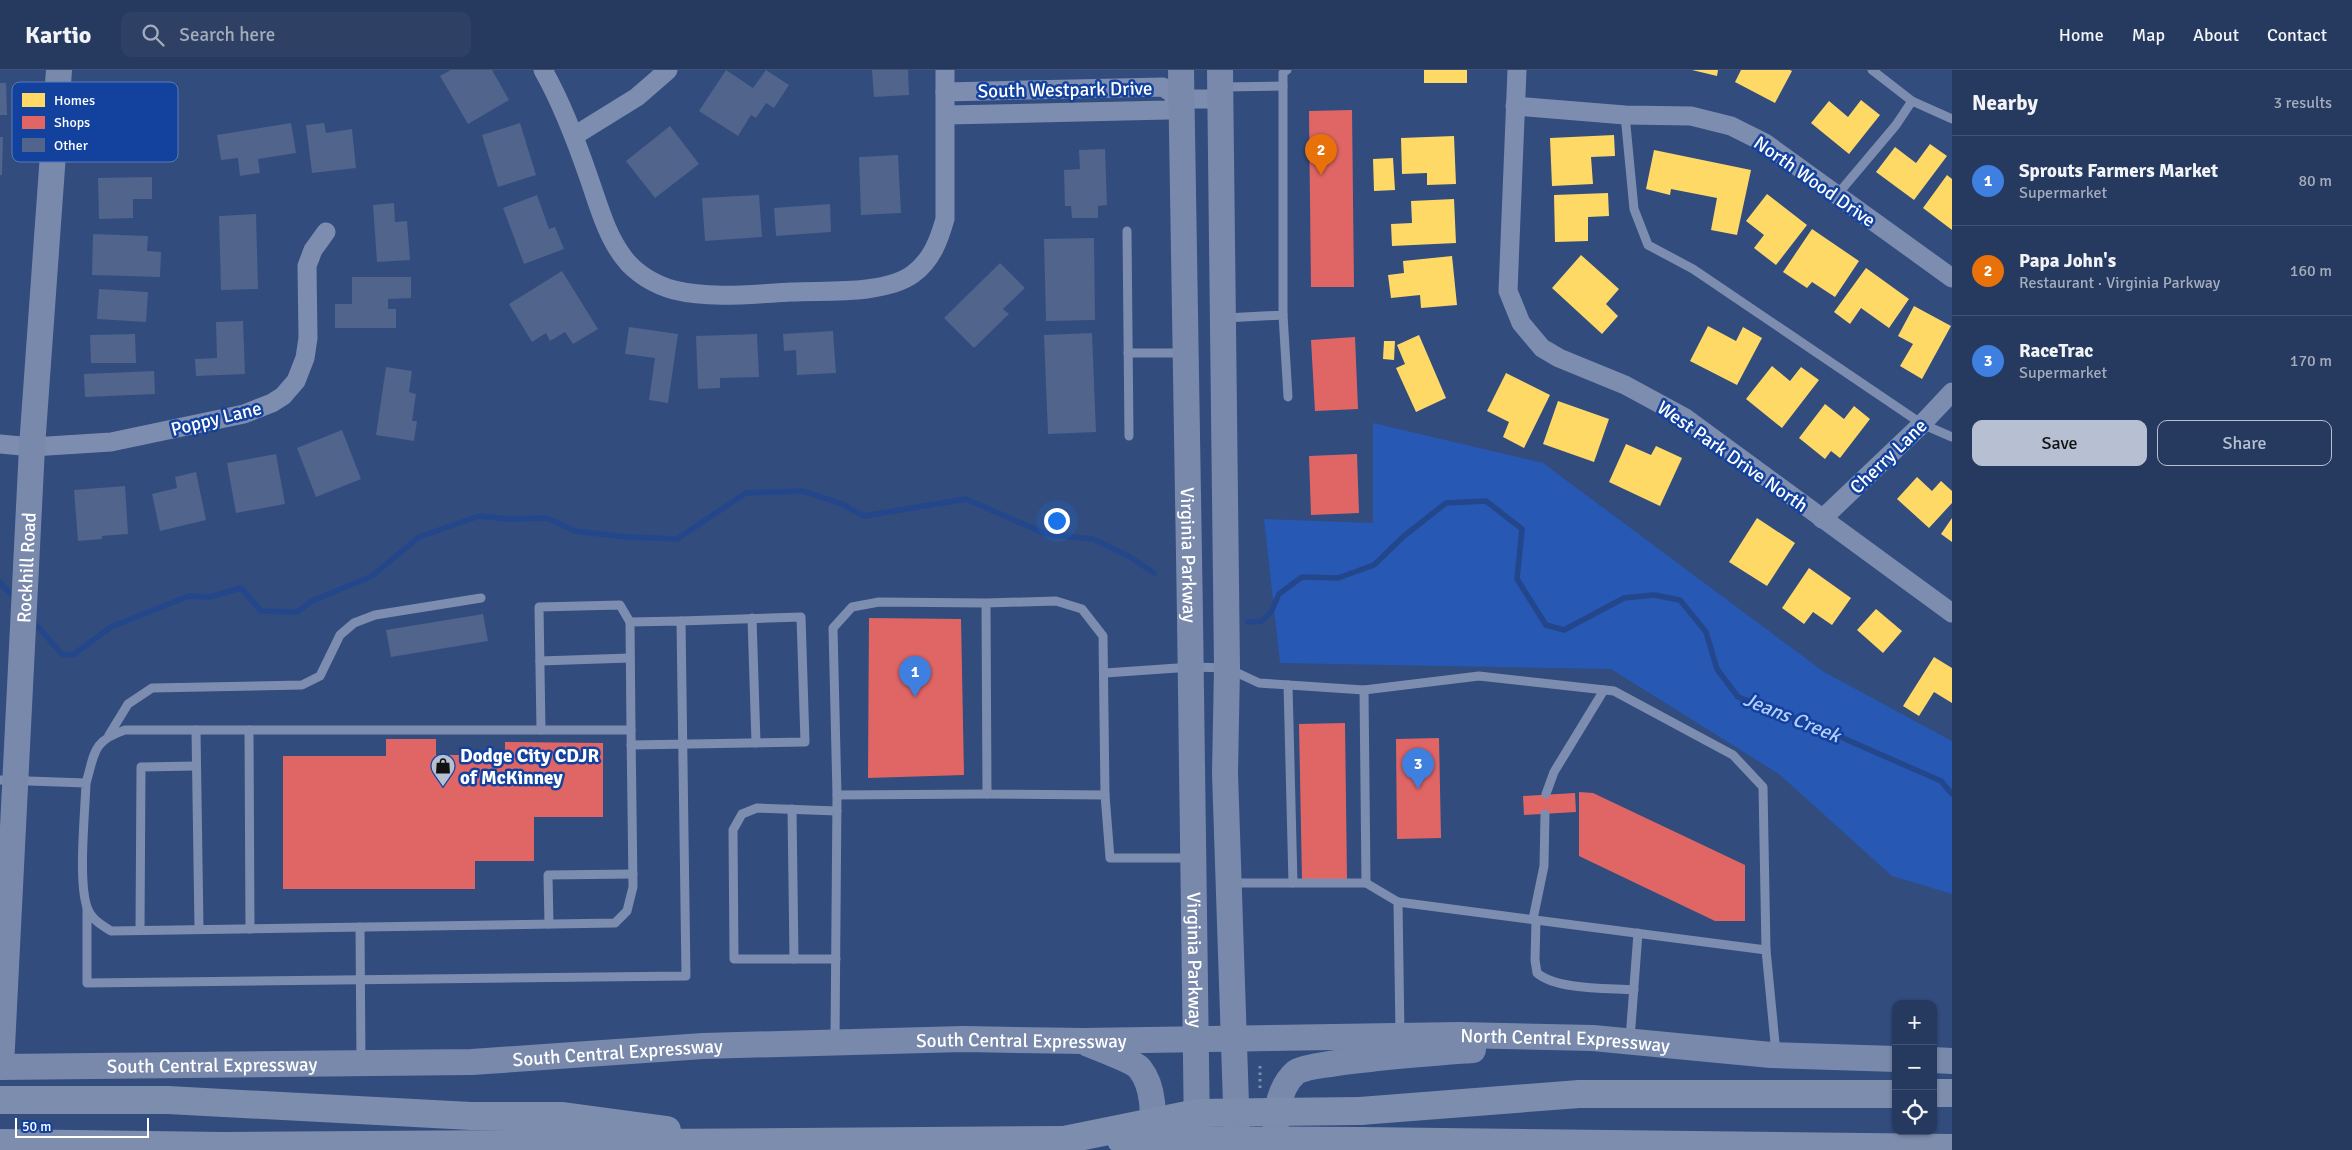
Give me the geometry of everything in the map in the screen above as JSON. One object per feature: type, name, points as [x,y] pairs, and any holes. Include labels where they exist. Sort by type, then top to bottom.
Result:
[{"type":"highway","points":[[1937,1093],[1952,1093]]},
{"type":"highway","points":[[1064,1140],[1197,1113],[1360,1111],[1579,1094],[1892,1094]]},
{"type":"highway","points":[[0,1100],[168,1100],[471,1116],[564,1116],[765,1143]]},
{"type":"highway","points":[[0,1143],[243,1146],[1064,1140],[1360,1141],[1952,1148]]},
{"type":"main road","name":"Virginia Parkway","points":[[1180,70],[1184,353],[1192,667],[1197,1150]]},
{"type":"main road","name":"Virginia Parkway","points":[[1220,85],[1227,668],[1226,773],[1238,1150]]},
{"type":"main road","name":"Rockhill Road","points":[[1,1067],[8,780],[22,651],[32,447],[52,162]]},
{"type":"main road","name":"North Central Expressway","points":[[1235,1040],[1469,1035],[1593,1038],[1777,1056],[1892,1059]]},
{"type":"main road","points":[[1275,1150],[1275,1123],[1284,1087],[1297,1070],[1325,1065],[1593,1038]]},
{"type":"main road","name":"South Central Expressway","points":[[1,1067],[472,1062],[703,1046],[963,1039],[1083,1041],[1235,1040]]},
{"type":"main road","points":[[1083,1041],[1139,1068],[1148,1084],[1154,1111],[1152,1150]]},
{"type":"main road","points":[[1937,1060],[1952,1061]]},
{"type":"street","points":[[542,70],[553,88],[574,136],[603,219],[624,258],[637,271],[654,282],[674,290],[719,294],[867,289],[898,282],[914,274],[928,260],[939,242],[945,219],[947,193],[945,70]]},
{"type":"street","points":[[574,136],[637,97],[668,70]]},
{"type":"street","name":"West Park Drive North","points":[[1517,70],[1508,291],[1521,323],[1542,348],[1559,358],[1625,385],[1684,417],[1952,613]]},
{"type":"street","name":"South Westpark Drive","points":[[946,115],[1168,110],[1181,100],[1220,85]]},
{"type":"street","name":"South Westpark Drive","points":[[945,92],[1163,87],[1181,100]]},
{"type":"street","name":"North Wood Drive","points":[[1515,106],[1625,115],[1691,116],[1730,126],[1765,143],[1952,278]]},
{"type":"street","name":"Poppy Lane","points":[[0,444],[32,447],[89,445],[134,438],[244,414],[272,403],[283,396],[296,381],[305,358],[308,338],[307,266],[313,250],[326,232]]},
{"type":"street","name":"Cherry Lane","points":[[1822,519],[1922,424],[1952,392]]},
{"type":"lane","points":[[1287,70],[1283,73],[1283,315],[1288,396]]},
{"type":"lane","points":[[1872,70],[1912,101],[1952,119]]},
{"type":"lane","points":[[1220,85],[1283,86]]},
{"type":"lane","points":[[1837,195],[1896,125],[1912,101]]},
{"type":"lane","points":[[1625,115],[1634,210],[1648,245],[1693,269],[1922,424],[1952,437]]},
{"type":"lane","points":[[1127,231],[1129,436]]},
{"type":"lane","points":[[1223,319],[1283,315]]},
{"type":"lane","points":[[1128,353],[1184,353]]},
{"type":"lane","points":[[481,598],[376,614],[354,623],[340,635],[320,676],[302,685],[152,688],[128,704],[109,735],[98,745],[86,783],[83,890],[87,908],[87,983],[686,976],[681,621]]},
{"type":"lane","points":[[835,1043],[837,796],[833,628],[852,606],[879,602],[986,603],[1056,601],[1082,609],[1103,636],[1105,673],[1105,795],[1110,858],[1193,858]]},
{"type":"lane","points":[[986,603],[987,794]]},
{"type":"lane","points":[[87,908],[96,922],[111,931],[615,923],[627,911],[633,887],[630,622],[620,606],[540,607],[542,730]]},
{"type":"lane","points":[[630,622],[802,617],[805,733],[805,742],[631,745]]},
{"type":"lane","points":[[752,618],[756,743]]},
{"type":"lane","points":[[540,661],[630,658]]},
{"type":"lane","points":[[1105,673],[1192,667],[1227,668],[1259,683],[1364,690],[1480,676],[1614,691],[1733,755],[1763,787],[1766,950],[1777,1056]]},
{"type":"lane","points":[[1288,685],[1293,883]]},
{"type":"lane","points":[[1364,690],[1366,883]]},
{"type":"lane","points":[[1546,794],[1554,772],[1604,690]]},
{"type":"lane","points":[[109,735],[125,730],[630,730]]},
{"type":"lane","points":[[196,730],[199,929]]},
{"type":"lane","points":[[249,730],[250,928]]},
{"type":"lane","points":[[140,930],[141,767],[196,766]]},
{"type":"lane","points":[[8,780],[86,783]]},
{"type":"lane","points":[[837,796],[1105,795]]},
{"type":"lane","points":[[836,959],[734,958],[733,830],[742,814],[757,808],[837,811]]},
{"type":"lane","points":[[792,809],[794,959]]},
{"type":"lane","points":[[1546,814],[1544,866],[1535,920],[1535,960],[1537,973],[1544,979],[1559,983],[1634,990]]},
{"type":"lane","points":[[549,924],[548,876],[633,874]]},
{"type":"lane","points":[[1229,884],[1366,883],[1398,902],[1766,950]]},
{"type":"lane","points":[[1398,902],[1400,1036]]},
{"type":"lane","points":[[360,927],[361,1063]]},
{"type":"lane","points":[[1630,1042],[1638,933]]},
{"type":"shaded area","points":[[1373,423],[1543,463],[1824,672],[1952,741],[1952,894],[1892,876],[1779,774],[1611,669],[1280,663],[1264,519],[1373,523]]},
{"type":"building: Homes","points":[[1424,70],[1467,70],[1467,83],[1424,83]]},
{"type":"building: Homes","points":[[1692,70],[1718,70],[1717,76]]},
{"type":"building: Homes","points":[[1741,70],[1792,71],[1775,103],[1735,82]]},
{"type":"building: Homes","points":[[1861,100],[1880,115],[1849,154],[1811,123],[1829,101],[1848,117]]},
{"type":"building: Homes","points":[[1614,135],[1615,156],[1591,157],[1593,184],[1552,186],[1550,138]]},
{"type":"building: Homes","points":[[1454,136],[1456,184],[1427,185],[1427,173],[1402,174],[1401,138]]},
{"type":"building: Homes","points":[[1930,144],[1947,156],[1914,200],[1876,172],[1895,147],[1916,163]]},
{"type":"building: Homes","points":[[1654,150],[1751,170],[1737,235],[1711,230],[1717,198],[1671,189],[1670,195],[1646,189]]},
{"type":"building: Homes","points":[[1393,158],[1395,190],[1374,191],[1373,159]]},
{"type":"building: Homes","points":[[1947,175],[1952,179],[1952,230],[1923,208]]},
{"type":"building: Homes","points":[[1608,193],[1609,216],[1588,217],[1588,241],[1555,242],[1554,195]]},
{"type":"building: Homes","points":[[1767,194],[1807,225],[1776,265],[1754,248],[1764,235],[1746,221]]},
{"type":"building: Homes","points":[[1454,199],[1456,243],[1392,246],[1391,224],[1412,223],[1411,201]]},
{"type":"building: Homes","points":[[1812,229],[1859,261],[1835,297],[1812,282],[1807,288],[1783,272]]},
{"type":"building: Homes","points":[[1581,255],[1619,289],[1606,304],[1618,316],[1602,334],[1552,288]]},
{"type":"building: Homes","points":[[1452,256],[1457,305],[1421,308],[1420,295],[1391,298],[1388,275],[1404,273],[1403,261]]},
{"type":"building: Homes","points":[[1866,268],[1909,299],[1889,328],[1861,308],[1850,324],[1834,312]]},
{"type":"building: Homes","points":[[1914,306],[1951,326],[1922,379],[1900,366],[1913,344],[1898,336]]},
{"type":"building: Homes","points":[[1708,326],[1736,341],[1743,327],[1762,338],[1737,385],[1690,361]]},
{"type":"building: Homes","points":[[1419,335],[1446,398],[1416,412],[1396,368],[1405,364],[1397,345]]},
{"type":"building: Homes","points":[[1384,341],[1395,341],[1394,360],[1383,359]]},
{"type":"building: Homes","points":[[1772,366],[1790,381],[1801,367],[1819,380],[1782,428],[1746,399]]},
{"type":"building: Homes","points":[[1506,373],[1550,395],[1524,448],[1503,437],[1509,422],[1487,411]]},
{"type":"building: Homes","points":[[1558,401],[1609,419],[1594,462],[1543,444]]},
{"type":"building: Homes","points":[[1825,404],[1844,419],[1854,406],[1870,419],[1840,458],[1831,451],[1825,459],[1799,438]]},
{"type":"building: Homes","points":[[1626,444],[1651,455],[1656,446],[1682,458],[1660,506],[1609,482]]},
{"type":"building: Homes","points":[[1917,477],[1932,491],[1941,481],[1952,491],[1952,503],[1929,528],[1897,499]]},
{"type":"building: Homes","points":[[1757,518],[1795,543],[1767,586],[1729,562]]},
{"type":"building: Homes","points":[[1952,518],[1952,542],[1941,534]]},
{"type":"building: Homes","points":[[1809,568],[1851,598],[1832,625],[1813,612],[1804,624],[1782,608]]},
{"type":"building: Homes","points":[[1876,609],[1902,631],[1883,653],[1857,630]]},
{"type":"building: Homes","points":[[1934,657],[1952,668],[1952,703],[1934,692],[1919,716],[1903,706]]},
{"type":"building: Shops","points":[[1352,110],[1354,287],[1311,287],[1309,111]]},
{"type":"building: Shops","points":[[1355,337],[1358,409],[1315,411],[1311,340]]},
{"type":"building: Shops","points":[[1357,454],[1359,513],[1311,515],[1309,456]]},
{"type":"building: Shops","points":[[869,618],[961,619],[964,775],[868,778]]},
{"type":"building: Shops","points":[[1345,723],[1347,879],[1302,880],[1299,724]]},
{"type":"building: Shops","points":[[1439,738],[1441,838],[1397,839],[1396,739]]},
{"type":"building: Shops","name":"Dodge City CDJR of McKinney","points":[[386,739],[436,739],[436,755],[505,755],[505,742],[603,743],[603,817],[534,817],[534,861],[475,861],[475,889],[283,889],[283,756],[386,756]]},
{"type":"building: Shops","points":[[1579,792],[1593,793],[1745,865],[1745,921],[1715,921],[1579,856]]},
{"type":"building: Shops","points":[[1575,793],[1576,812],[1524,815],[1523,796]]},
{"type":"building: Other","points":[[451,70],[492,70],[509,100],[468,124],[440,76]]},
{"type":"building: Other","points":[[726,70],[753,88],[766,70],[789,85],[774,108],[766,103],[756,118],[751,115],[738,136],[699,111]]},
{"type":"building: Other","points":[[872,70],[908,70],[909,95],[874,97]]},
{"type":"building: Other","points":[[0,83],[6,83],[7,115],[0,115]]},
{"type":"building: Other","points":[[291,123],[296,153],[258,159],[260,173],[240,176],[238,158],[221,160],[217,135]]},
{"type":"building: Other","points":[[324,123],[326,133],[352,129],[356,168],[312,173],[306,125]]},
{"type":"building: Other","points":[[520,123],[536,175],[498,187],[482,135]]},
{"type":"building: Other","points":[[670,126],[699,164],[655,198],[626,161]]},
{"type":"building: Other","points":[[0,137],[3,137],[2,175],[0,175]]},
{"type":"building: Other","points":[[1105,149],[1107,205],[1098,206],[1098,218],[1072,218],[1071,206],[1065,206],[1064,170],[1080,169],[1079,150]]},
{"type":"building: Other","points":[[898,155],[901,213],[861,215],[859,157]]},
{"type":"building: Other","points":[[152,177],[152,199],[133,199],[133,218],[99,219],[98,178]]},
{"type":"building: Other","points":[[537,195],[549,229],[555,227],[564,249],[524,264],[503,208]]},
{"type":"building: Other","points":[[759,195],[762,237],[705,241],[702,198]]},
{"type":"building: Other","points":[[394,203],[395,222],[407,221],[410,260],[377,262],[373,205]]},
{"type":"building: Other","points":[[830,204],[831,232],[776,236],[774,208]]},
{"type":"building: Other","points":[[256,214],[258,289],[221,290],[219,216]]},
{"type":"building: Other","points":[[93,234],[148,236],[147,251],[161,252],[160,277],[92,275]]},
{"type":"building: Other","points":[[1094,238],[1095,320],[1046,321],[1044,239]]},
{"type":"building: Other","points":[[1000,263],[1025,288],[1003,309],[1009,314],[974,348],[944,318]]},
{"type":"building: Other","points":[[562,271],[598,329],[573,344],[565,332],[550,341],[546,333],[532,342],[509,304]]},
{"type":"building: Other","points":[[352,277],[411,277],[411,298],[388,299],[388,309],[396,309],[396,328],[335,328],[335,304],[352,304]]},
{"type":"building: Other","points":[[99,289],[148,292],[146,322],[97,319]]},
{"type":"building: Other","points":[[243,321],[245,374],[196,376],[195,359],[217,358],[216,322]]},
{"type":"building: Other","points":[[629,327],[678,334],[668,403],[649,400],[655,358],[625,354]]},
{"type":"building: Other","points":[[833,331],[836,373],[797,375],[796,350],[784,351],[783,334]]},
{"type":"building: Other","points":[[1092,333],[1096,432],[1048,434],[1044,335]]},
{"type":"building: Other","points":[[135,334],[136,363],[91,363],[90,335]]},
{"type":"building: Other","points":[[757,334],[759,377],[720,378],[720,388],[698,389],[696,336]]},
{"type":"building: Other","points":[[386,367],[412,371],[409,392],[416,394],[412,421],[417,421],[414,441],[376,435]]},
{"type":"building: Other","points":[[154,371],[155,394],[85,397],[84,374]]},
{"type":"building: Other","points":[[342,430],[361,479],[316,497],[297,448]]},
{"type":"building: Other","points":[[276,454],[285,504],[236,513],[227,463]]},
{"type":"building: Other","points":[[196,472],[206,520],[160,531],[152,494],[177,488],[175,477]]},
{"type":"building: Other","points":[[125,486],[128,534],[102,536],[102,539],[78,541],[74,490]]},
{"type":"building: Other","points":[[483,614],[488,641],[391,657],[386,630]]},
{"type":"waterway","name":"Jeans Creek","points":[[32,620],[63,655],[74,654],[111,627],[189,596],[210,597],[241,588],[261,611],[297,612],[312,601],[372,576],[419,537],[479,516],[508,519],[547,518],[575,531],[626,537],[677,539],[746,493],[803,491],[842,504],[864,516],[966,499],[1046,534],[1093,539],[1130,557],[1154,573]]},
{"type":"waterway","name":"Jeans Creek","points":[[1248,622],[1262,621],[1271,612],[1279,594],[1302,577],[1338,578],[1374,565],[1404,536],[1446,503],[1486,501],[1522,529],[1517,579],[1546,625],[1564,630],[1624,598],[1654,595],[1680,600],[1706,632],[1717,669],[1738,697],[1836,735],[1941,781],[1952,794]]},
{"type":"waterway","name":"Jeans Creek","points":[[0,582],[15,599]]},
{"type":"place","name":"Papa John's","points":[[1321,175]]},
{"type":"place","name":"Sprouts Farmers Market","points":[[915,697]]},
{"type":"place","name":"Dodge City CDJR of McKinney","points":[[443,787]]},
{"type":"place","name":"RaceTrac","points":[[1418,789]]}]
